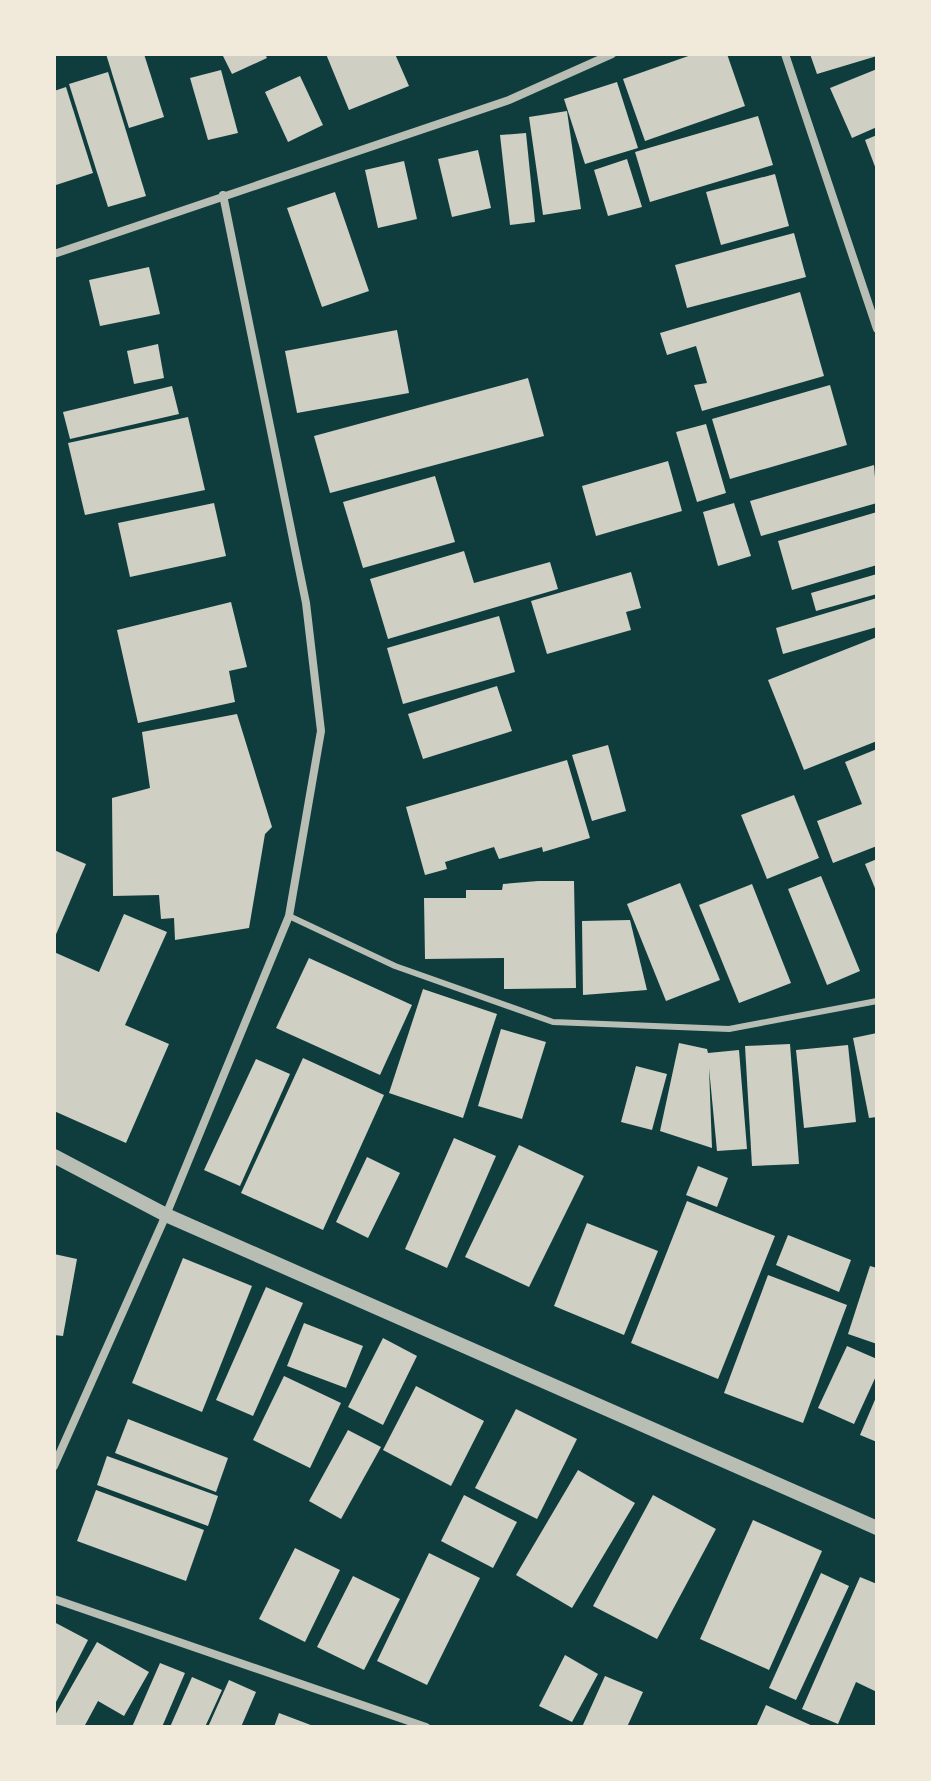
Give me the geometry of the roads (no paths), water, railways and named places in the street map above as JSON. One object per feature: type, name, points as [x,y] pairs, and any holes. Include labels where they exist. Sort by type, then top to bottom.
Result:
[{"type":"street","points":[[54,254],[509,100],[612,54]]},
{"type":"street","points":[[785,54],[877,329]]},
{"type":"street","points":[[54,1466],[166,1215],[289,916],[321,731],[306,603],[223,195]]},
{"type":"street","points":[[54,1156],[166,1215],[877,1528]]},
{"type":"street","points":[[54,1599],[426,1727]]},
{"type":"lane","points":[[289,916],[395,966],[553,1022],[729,1029],[877,1001]]}]
